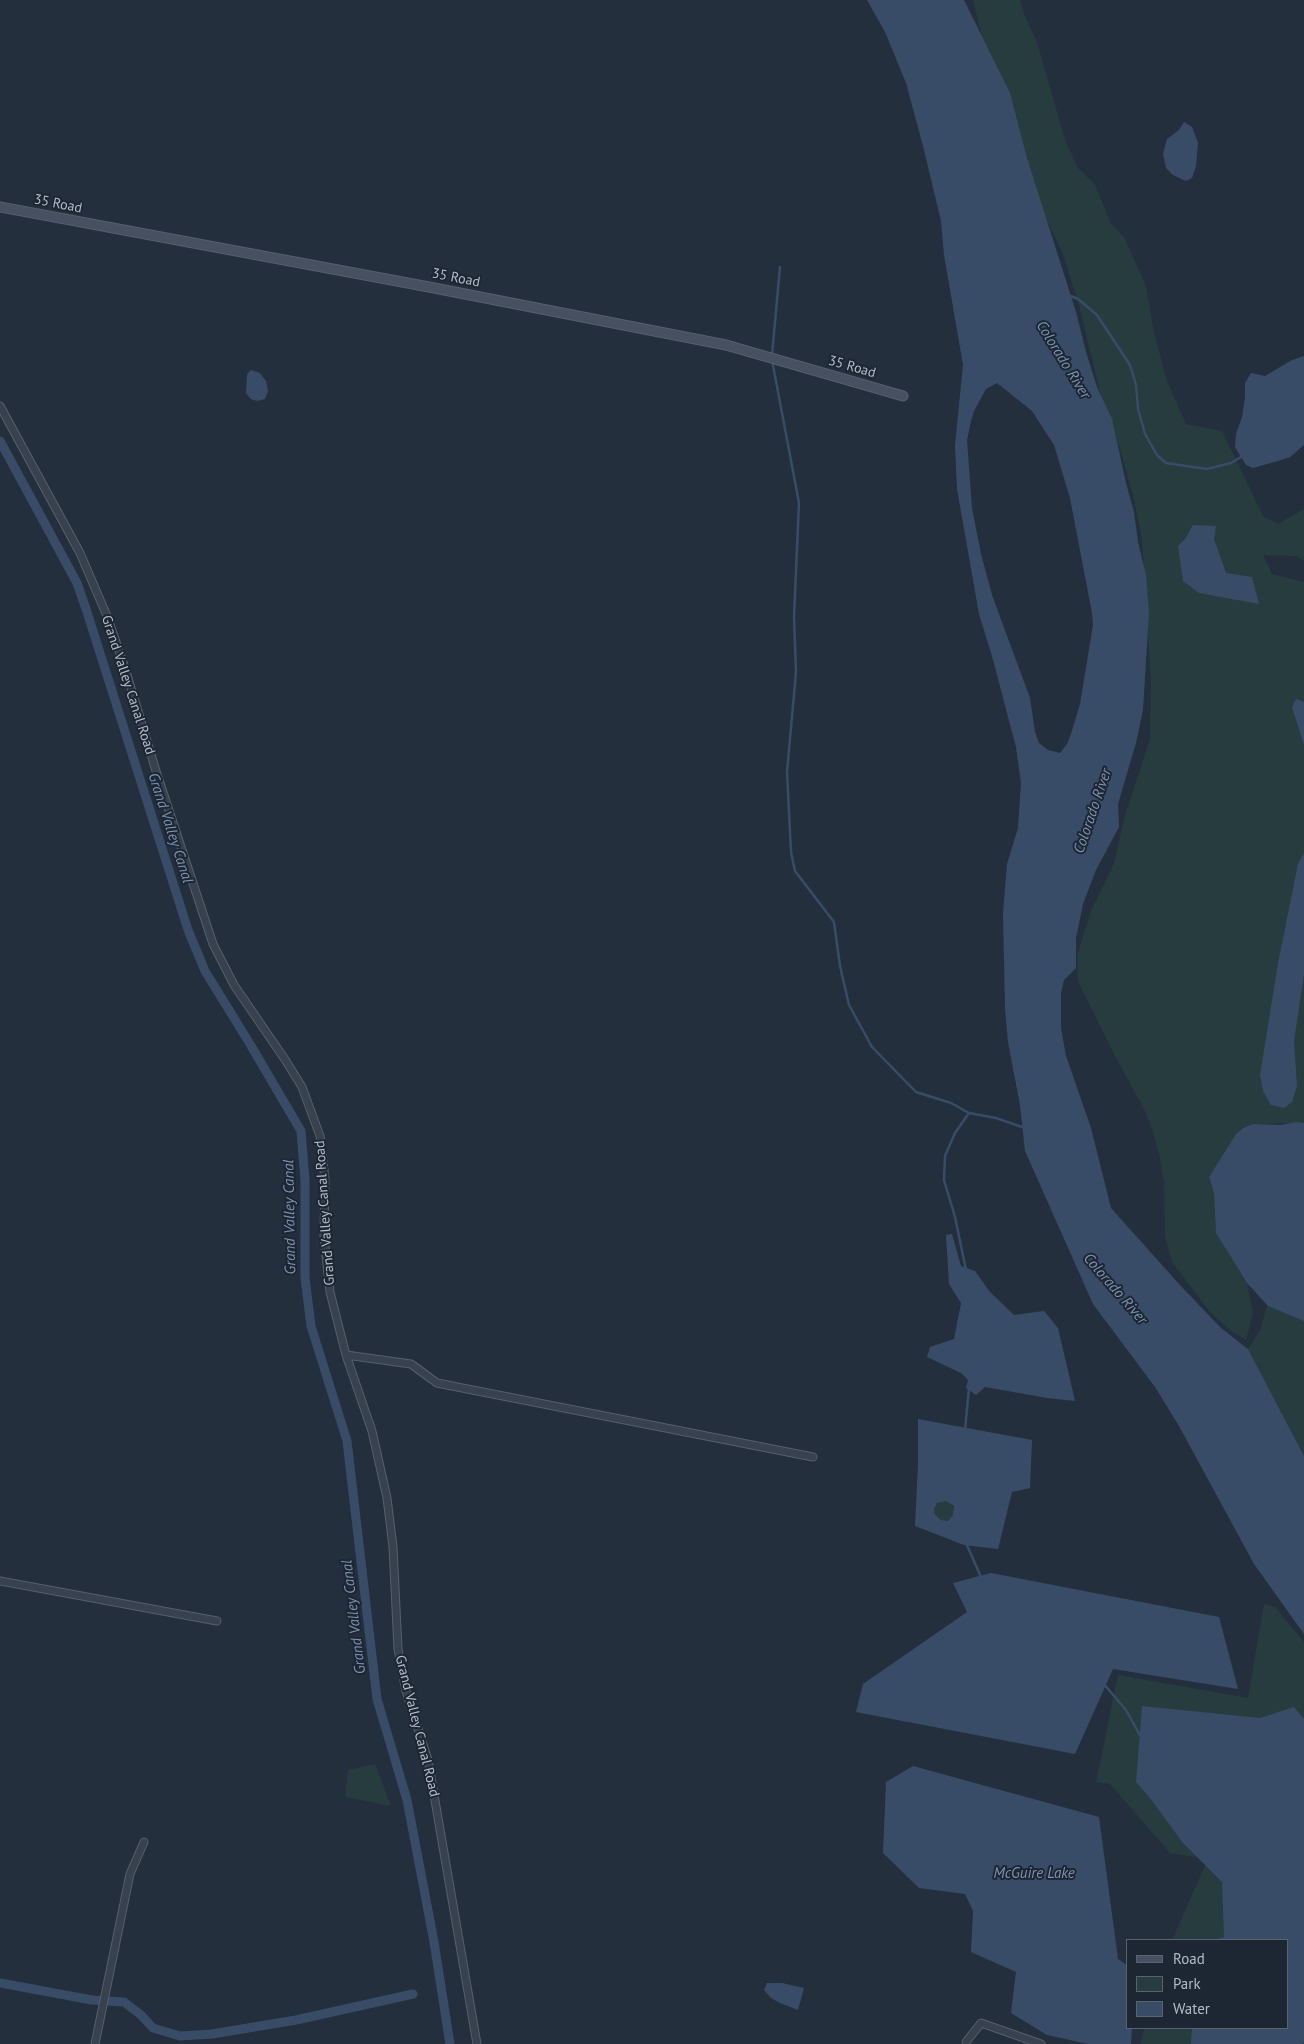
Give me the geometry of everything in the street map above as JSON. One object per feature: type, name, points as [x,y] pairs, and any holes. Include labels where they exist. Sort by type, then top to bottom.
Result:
[{"type":"street","name":"35 Road","points":[[0,207],[429,287],[726,345],[903,396]]},
{"type":"street","name":"Grand Valley Canal Road","points":[[0,406],[80,553],[107,616],[213,944],[234,985],[302,1087],[320,1136],[325,1179],[324,1237],[330,1292],[346,1355],[372,1431],[387,1498],[393,1547],[398,1650],[406,1691],[428,1760],[477,2044]]},
{"type":"street","points":[[346,1355],[412,1364],[437,1383],[813,1457]]},
{"type":"street","points":[[0,1582],[217,1621]]},
{"type":"street","points":[[95,2044],[130,1874],[144,1842]]},
{"type":"street","points":[[966,2042],[981,2023],[1041,2044]]},
{"type":"green space","points":[[973,0],[1020,0],[1024,14],[1037,42],[1065,140],[1078,168],[1095,185],[1111,224],[1124,237],[1146,286],[1154,333],[1167,381],[1186,424],[1222,431],[1263,516],[1278,524],[1304,509],[1304,561],[1296,556],[1263,555],[1272,574],[1304,582],[1304,1123],[1253,1124],[1243,1128],[1236,1134],[1209,1177],[1214,1193],[1216,1233],[1247,1283],[1253,1313],[1246,1340],[1231,1331],[1210,1312],[1172,1262],[1165,1236],[1164,1183],[1159,1154],[1151,1126],[1078,981],[1077,956],[1091,911],[1114,864],[1125,815],[1150,739],[1151,684],[1142,539],[1133,495],[1119,446],[1102,401],[1079,305],[1062,252],[1032,189],[991,73]]},
{"type":"green space","points":[[1268,1303],[1304,1318],[1304,1456],[1248,1349],[1260,1330]]},
{"type":"green space","points":[[944,1501],[951,1504],[954,1511],[951,1518],[944,1521],[937,1518],[934,1511],[937,1504]]},
{"type":"green space","points":[[1264,1604],[1275,1607],[1304,1642],[1304,2044],[1141,2044],[1144,2029],[1289,2029],[1289,1939],[1172,1939],[1208,1859],[1170,1853],[1110,1784],[1096,1782],[1118,1675],[1248,1698]]},
{"type":"green space","points":[[375,1764],[391,1806],[345,1797],[348,1770]]},
{"type":"water","name":"Colorado River","points":[[867,0],[964,0],[1010,93],[1027,158],[1076,312],[1086,352],[1097,387],[1112,419],[1134,512],[1138,542],[1146,575],[1149,612],[1143,710],[1136,743],[1118,804],[1119,827],[1096,870],[1083,904],[1076,938],[1076,968],[1064,980],[1061,993],[1061,1028],[1066,1056],[1091,1128],[1111,1208],[1221,1328],[1248,1349],[1304,1456],[1304,1634],[1254,1564],[1179,1426],[1155,1387],[1093,1304],[1025,1151],[1020,1105],[1008,1042],[1005,1009],[1003,913],[1007,864],[1018,828],[1021,783],[1016,747],[979,614],[957,489],[955,445],[963,365],[944,255],[941,221],[906,83],[885,32]],"holes":[[[997,383],[1032,411],[1054,445],[1070,498],[1093,625],[1080,704],[1067,744],[1060,753],[1048,750],[1039,743],[1035,732],[1030,698],[992,595],[981,554],[972,508],[967,440],[974,411],[986,389]]]},
{"type":"water","points":[[1184,122],[1192,127],[1198,143],[1196,166],[1192,178],[1186,181],[1173,175],[1166,168],[1163,154],[1167,139],[1179,130]]},
{"type":"water","points":[[1304,356],[1304,445],[1290,457],[1253,468],[1246,465],[1235,447],[1236,434],[1242,417],[1245,398],[1245,383],[1251,373],[1265,376],[1292,360]]},
{"type":"water","points":[[251,370],[260,373],[266,381],[268,391],[265,399],[257,401],[251,399],[246,393],[247,374]]},
{"type":"water","points":[[1193,525],[1216,526],[1214,539],[1226,573],[1252,577],[1259,604],[1199,593],[1183,581],[1178,546],[1185,539]]},
{"type":"water","points":[[1296,699],[1304,702],[1304,745],[1292,707]]},
{"type":"water","points":[[1304,853],[1304,974],[1294,1041],[1297,1086],[1292,1102],[1284,1108],[1271,1105],[1263,1091],[1260,1075],[1278,963],[1298,864]]},
{"type":"water","points":[[1296,1122],[1304,1123],[1304,1321],[1268,1306],[1247,1283],[1216,1233],[1214,1193],[1209,1177],[1236,1134],[1243,1128],[1253,1124],[1281,1125]]},
{"type":"water","points":[[952,1234],[961,1266],[975,1271],[990,1292],[1014,1315],[1044,1311],[1058,1328],[1075,1401],[985,1387],[976,1395],[966,1388],[968,1380],[961,1373],[927,1357],[930,1347],[954,1339],[961,1303],[949,1284],[946,1235]]},
{"type":"water","points":[[918,1419],[1032,1440],[1030,1488],[1012,1492],[998,1549],[964,1545],[915,1526]],"holes":[[[946,1501],[954,1506],[953,1515],[948,1521],[941,1520],[935,1515],[934,1509],[937,1503]]]},
{"type":"water","points":[[991,1573],[1219,1617],[1238,1689],[1113,1669],[1075,1754],[856,1712],[863,1684],[967,1612],[953,1583]]},
{"type":"water","points":[[1142,1706],[1260,1718],[1294,1707],[1304,1719],[1304,2041],[1302,2044],[1191,2044],[1192,2029],[1289,2029],[1289,1939],[1218,1939],[1224,1937],[1222,1882],[1183,1843],[1136,1782]]},
{"type":"water","name":"McGuire Lake","points":[[913,1766],[1099,1817],[1118,1959],[1126,1965],[1126,2029],[1132,2029],[1131,2044],[1088,2044],[1047,2035],[1011,2013],[1016,1972],[971,1952],[973,1911],[965,1894],[919,1888],[883,1853],[886,1782]]},
{"type":"water","points":[[767,1983],[782,1983],[804,1988],[798,2010],[771,1998],[764,1990]]},
{"type":"waterway","points":[[772,355],[780,267]]},
{"type":"waterway","points":[[1071,296],[1078,299],[1097,315],[1130,365],[1136,385],[1138,409],[1145,434],[1157,455],[1166,463],[1207,469],[1231,463],[1241,457]]},
{"type":"waterway","points":[[772,360],[799,503],[794,617],[796,672],[787,772],[791,852],[795,871],[834,922],[840,966],[849,1005],[872,1047],[916,1092],[951,1103],[969,1113],[996,1118],[1022,1127]]},
{"type":"waterway","name":"Grand Valley Canal","points":[[0,441],[77,583],[188,930],[205,971],[301,1131],[305,1180],[305,1278],[311,1326],[347,1441],[377,1699],[407,1800],[434,1942],[450,2044]]},
{"type":"waterway","points":[[966,1270],[955,1217],[944,1180],[945,1156],[955,1133],[969,1113]]},
{"type":"waterway","points":[[965,1430],[969,1388]]},
{"type":"waterway","points":[[966,1543],[981,1577]]},
{"type":"waterway","points":[[1103,1683],[1126,1710],[1141,1737]]},
{"type":"waterway","points":[[0,1983],[92,2000],[124,2002],[141,2015],[153,2028],[180,2036],[212,2034],[296,2020],[413,1994]]}]
